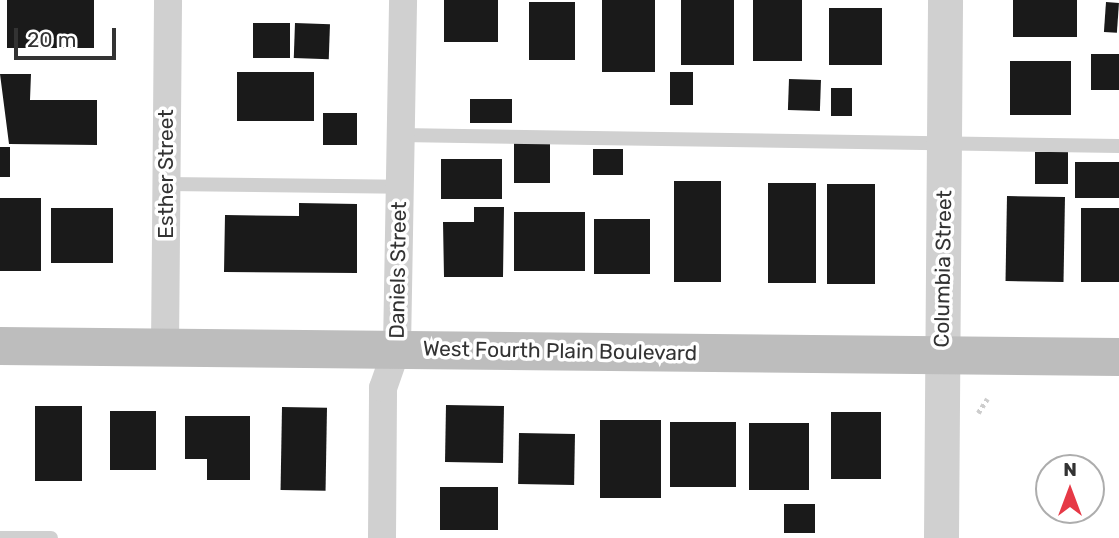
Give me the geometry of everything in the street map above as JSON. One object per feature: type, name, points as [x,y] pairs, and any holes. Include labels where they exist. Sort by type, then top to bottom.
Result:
[{"type":"main road","name":"West Fourth Plain Boulevard","points":[[0,346],[397,348],[1119,358]]},
{"type":"street","name":"Esther Street","points":[[165,348],[167,0]]},
{"type":"street","name":"Daniels Street","points":[[382,538],[383,388],[397,348],[403,0]]},
{"type":"street","name":"Columbia Street","points":[[941,538],[945,0]]},
{"type":"lane","points":[[400,135],[944,147],[1119,146]]},
{"type":"lane","points":[[166,184],[399,187]]},
{"type":"lane","points":[[0,538],[51,538]]},
{"type":"building","points":[[7,0],[94,0],[94,48],[7,48]]},
{"type":"building","points":[[444,0],[498,0],[498,42],[444,42]]},
{"type":"building","points":[[602,0],[655,0],[655,72],[602,72]]},
{"type":"building","points":[[681,0],[734,0],[734,65],[681,65]]},
{"type":"building","points":[[753,0],[802,0],[802,61],[753,61]]},
{"type":"building","points":[[1013,0],[1077,0],[1077,37],[1013,37]]},
{"type":"building","points":[[529,2],[575,2],[575,60],[529,60]]},
{"type":"building","points":[[1106,2],[1119,3],[1117,33],[1104,32]]},
{"type":"building","points":[[829,8],[882,8],[882,65],[829,65]]},
{"type":"building","points":[[253,23],[290,23],[290,58],[253,58]]},
{"type":"building","points":[[295,23],[330,24],[329,59],[294,58]]},
{"type":"building","points":[[1091,54],[1119,54],[1119,90],[1091,90]]},
{"type":"building","points":[[1010,61],[1071,61],[1071,115],[1010,115]]},
{"type":"building","points":[[237,72],[314,72],[314,121],[237,121]]},
{"type":"building","points":[[670,72],[693,72],[693,105],[670,105]]},
{"type":"building","points":[[0,74],[31,74],[30,100],[97,100],[97,145],[9,144]]},
{"type":"building","points":[[789,79],[821,80],[820,111],[788,110]]},
{"type":"building","points":[[831,88],[852,88],[852,116],[831,116]]},
{"type":"building","points":[[470,99],[512,99],[512,123],[470,123]]},
{"type":"building","points":[[323,113],[357,113],[357,145],[323,145]]},
{"type":"building","points":[[514,143],[550,143],[550,183],[514,183]]},
{"type":"building","points":[[0,147],[10,147],[10,177],[0,177]]},
{"type":"building","points":[[593,149],[623,149],[623,175],[593,175]]},
{"type":"building","points":[[1035,152],[1068,152],[1068,184],[1035,184]]},
{"type":"building","points":[[441,159],[502,159],[502,199],[441,199]]},
{"type":"building","points":[[1075,162],[1119,162],[1119,198],[1075,198]]},
{"type":"building","points":[[674,181],[721,181],[721,282],[674,282]]},
{"type":"building","points":[[768,183],[816,183],[816,283],[768,283]]},
{"type":"building","points":[[827,184],[875,184],[875,284],[827,284]]},
{"type":"building","points":[[1007,196],[1065,197],[1064,282],[1006,281]]},
{"type":"building","points":[[0,198],[41,198],[41,271],[0,271]]},
{"type":"building","points":[[299,203],[357,204],[357,273],[224,272],[225,215],[299,216]]},
{"type":"building","points":[[474,207],[504,207],[503,277],[444,277],[443,222],[474,222]]},
{"type":"building","points":[[51,208],[113,208],[113,263],[51,263]]},
{"type":"building","points":[[1081,208],[1119,208],[1119,282],[1081,282]]},
{"type":"building","points":[[514,212],[585,212],[585,271],[514,271]]},
{"type":"building","points":[[594,219],[650,219],[650,274],[594,274]]},
{"type":"building","points":[[446,405],[504,406],[503,463],[445,462]]},
{"type":"building","points":[[35,406],[82,406],[82,481],[35,481]]},
{"type":"building","points":[[282,407],[327,408],[326,491],[281,490]]},
{"type":"building","points":[[110,411],[156,411],[156,470],[110,470]]},
{"type":"building","points":[[831,412],[881,412],[881,479],[831,479]]},
{"type":"building","points":[[185,416],[250,416],[250,480],[207,480],[207,459],[185,459]]},
{"type":"building","points":[[600,420],[661,420],[661,498],[600,498]]},
{"type":"building","points":[[670,422],[736,422],[736,487],[670,487]]},
{"type":"building","points":[[749,423],[809,423],[809,490],[749,490]]},
{"type":"building","points":[[519,433],[575,434],[574,485],[518,484]]},
{"type":"building","points":[[440,487],[498,487],[498,530],[440,530]]},
{"type":"building","points":[[784,504],[815,504],[815,533],[784,533]]}]
